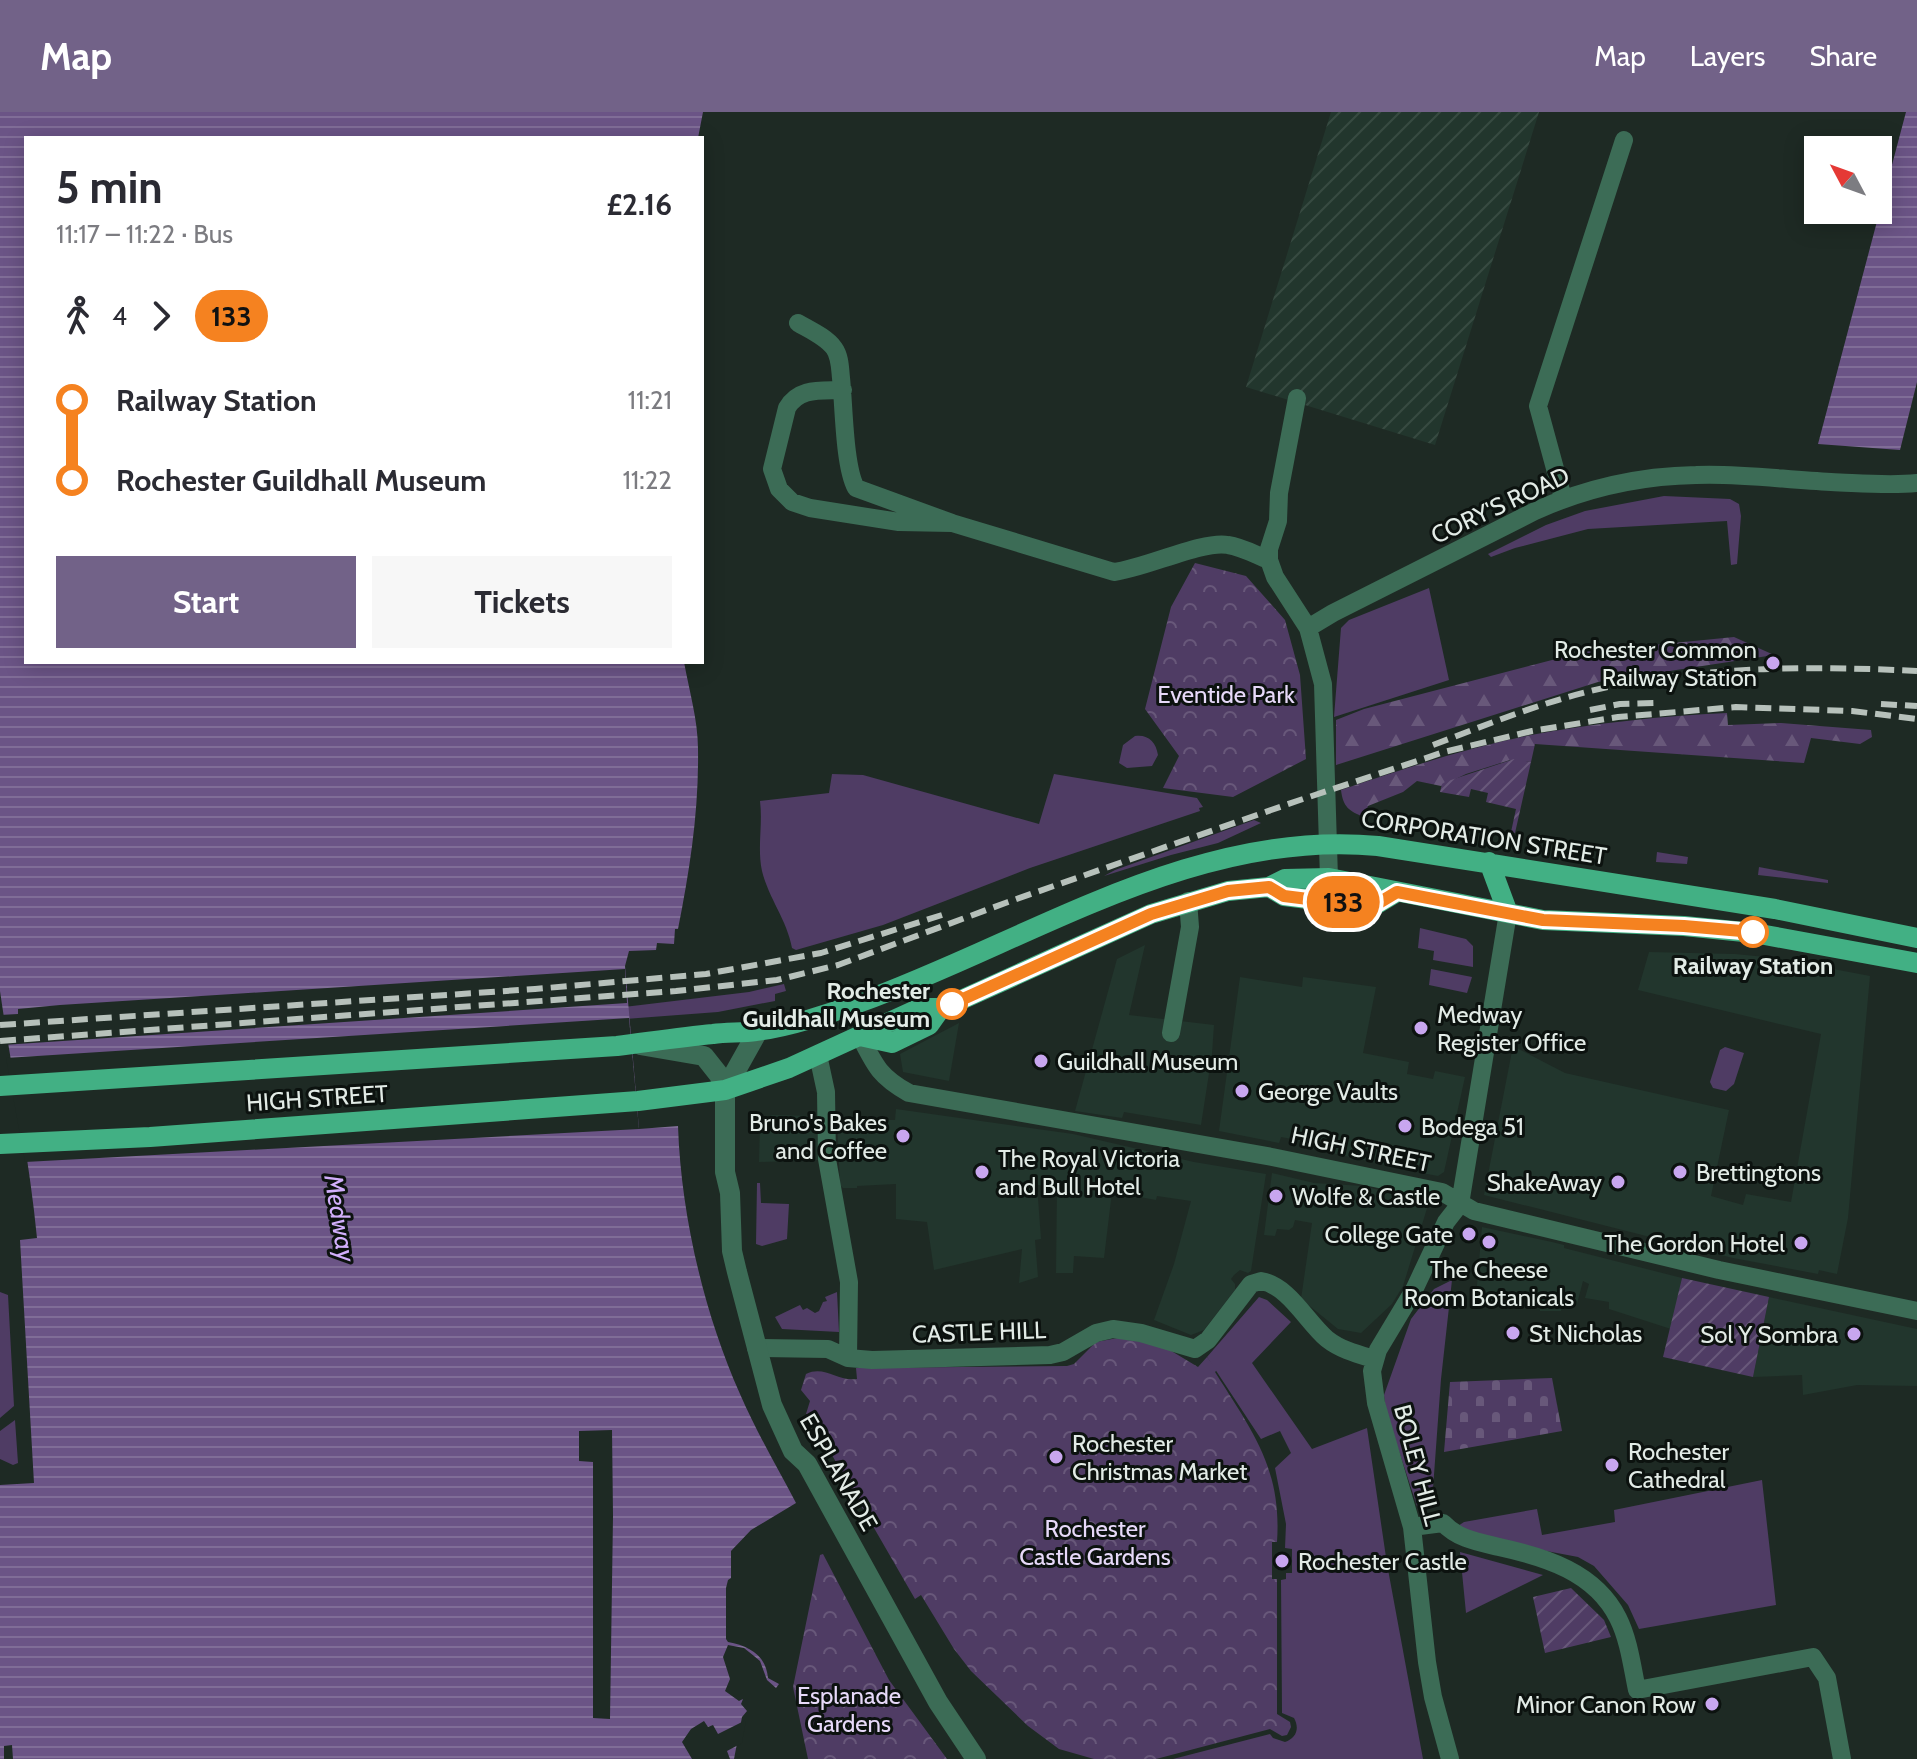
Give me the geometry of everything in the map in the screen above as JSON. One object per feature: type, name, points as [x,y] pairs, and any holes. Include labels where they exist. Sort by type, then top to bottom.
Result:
[{"type":"main road","name":"CORPORATION STREET","points":[[758,1031],[874,997],[1141,884],[1260,852],[1329,842],[1489,862],[1842,921],[1917,938]]},
{"type":"main road","points":[[1489,862],[1508,913]]},
{"type":"main road","points":[[818,1055],[860,1036],[892,1043],[929,1025],[941,1008],[1085,941],[1188,901],[1228,891],[1269,887],[1285,879],[1329,878],[1562,922],[1670,925],[1754,933],[1917,963]]},
{"type":"main road","points":[[1269,887],[1284,896],[1372,907],[1397,892]]},
{"type":"main road","name":"HIGH STREET","points":[[4,1085],[633,1044],[758,1031]]},
{"type":"main road","name":"HIGH STREET","points":[[8,1143],[150,1137],[638,1101],[725,1090],[818,1055]]},
{"type":"street","points":[[1563,498],[1538,406],[1624,140]]},
{"type":"street","points":[[798,323],[834,347],[838,355],[852,480],[856,488],[952,523],[1114,572],[1136,569],[1219,544],[1237,547],[1269,560]]},
{"type":"street","points":[[843,390],[810,390],[791,401],[772,458],[772,469],[779,489],[792,502],[810,508],[899,522],[952,523]]},
{"type":"street","points":[[1297,398],[1269,560],[1275,577],[1308,628],[1323,684],[1329,878]]},
{"type":"street","name":"CORY'S ROAD","points":[[1308,628],[1563,498],[1633,480],[1699,474],[1917,483]]},
{"type":"street","points":[[1171,1033],[1190,927],[1188,901]]},
{"type":"street","points":[[1374,1359],[1416,1287],[1446,1222],[1460,1204],[1508,913]]},
{"type":"street","name":"ESPLANADE","points":[[758,1031],[725,1090],[724,1143],[732,1251],[772,1405],[794,1453],[807,1464],[938,1702],[976,1759]]},
{"type":"street","name":"HIGH STREET","points":[[860,1036],[886,1080],[909,1093],[1318,1166],[1442,1192],[1474,1211],[1719,1270],[1917,1311]]},
{"type":"street","points":[[633,1044],[704,1056],[719,1075],[725,1090]]},
{"type":"street","points":[[818,1055],[826,1092],[827,1159],[849,1282],[848,1358]]},
{"type":"street","name":"CASTLE HILL","points":[[756,1348],[799,1346],[828,1349],[848,1358],[872,1360],[1050,1355],[1063,1352],[1096,1333],[1113,1329],[1148,1335],[1195,1349],[1208,1340],[1251,1284],[1263,1281],[1276,1287],[1334,1344],[1374,1359]]},
{"type":"street","name":"BOLEY HILL","points":[[1374,1359],[1372,1371],[1376,1403],[1412,1527],[1427,1662],[1450,1759]]},
{"type":"street","points":[[1412,1527],[1443,1523],[1452,1532],[1468,1539],[1550,1561],[1586,1581],[1619,1620],[1637,1690],[1813,1657],[1827,1678],[1842,1759]]},
{"type":"shaded area","points":[[1331,112],[1539,112],[1435,445],[1246,387]]},
{"type":"shaded area","points":[[1145,945],[1129,1015],[1214,1025],[1201,1125],[1124,1112],[1122,1118],[1075,1111],[1117,959]]},
{"type":"shaded area","points":[[1649,952],[1776,958],[1870,976],[1848,1218],[1837,1274],[1819,1270],[1818,1274],[1733,1258],[1484,1195],[1513,1046],[1565,1073],[1729,1110],[1711,1196],[1743,1205],[1746,1194],[1791,1202],[1821,1034],[1638,990]]},
{"type":"shaded area","points":[[1240,977],[1302,987],[1303,977],[1376,987],[1363,1053],[1409,1062],[1407,1074],[1433,1079],[1435,1071],[1465,1077],[1444,1172],[1438,1176],[1427,1174],[1318,1150],[1318,1144],[1281,1137],[1279,1143],[1219,1131]]},
{"type":"shaded area","points":[[959,1023],[949,1081],[903,1072],[900,1054]]},
{"type":"shaded area","points":[[896,1109],[1073,1134],[1194,1162],[1266,1174],[1251,1271],[1240,1270],[1234,1275],[1231,1279],[1235,1290],[1204,1330],[1191,1335],[1154,1320],[1174,1264],[1191,1201],[1157,1196],[1156,1200],[1112,1192],[1104,1258],[1074,1256],[1073,1273],[1056,1273],[1057,1187],[1037,1185],[1041,1239],[1035,1240],[1038,1277],[1019,1283],[1022,1249],[934,1270],[927,1222],[896,1219],[896,1184],[857,1188],[843,1188],[840,1185],[837,1120],[895,1120]]},
{"type":"shaded area","points":[[771,1115],[816,1116],[819,1160],[759,1162],[760,1125]]},
{"type":"shaded area","points":[[1272,1173],[1314,1183],[1363,1186],[1429,1202],[1403,1286],[1392,1304],[1361,1333],[1338,1329],[1301,1299],[1312,1223],[1295,1220],[1289,1230],[1277,1229],[1275,1236],[1264,1235]]},
{"type":"shaded area","points":[[1482,1227],[1564,1245],[1564,1248],[1682,1278],[1671,1329],[1609,1309],[1609,1302],[1585,1298],[1589,1284],[1583,1281],[1577,1304],[1563,1301],[1561,1311],[1540,1311],[1539,1300],[1467,1298],[1476,1297]]},
{"type":"shaded area","points":[[1769,1297],[1917,1329],[1917,1386],[1857,1385],[1803,1395],[1802,1375],[1753,1377]]},
{"type":"green space","points":[[1664,496],[1730,499],[1739,504],[1737,564],[1731,565],[1727,521],[1588,529],[1491,557],[1488,554],[1546,525],[1585,511]]},
{"type":"green space","name":"Eventide Park","points":[[1195,563],[1246,576],[1285,620],[1300,675],[1306,759],[1233,797],[1163,788],[1179,756],[1145,709],[1171,607]]},
{"type":"green space","points":[[1429,588],[1449,680],[1334,717],[1341,628],[1349,620]]},
{"type":"green space","points":[[1734,637],[1774,655],[1598,682],[1336,765],[1336,720],[1364,709],[1583,652]]},
{"type":"green space","points":[[1727,713],[1728,725],[1781,723],[1871,730],[1872,737],[1860,744],[1811,738],[1804,763],[1535,744],[1531,762],[1510,760],[1466,774],[1441,786],[1417,781],[1403,792],[1368,806],[1364,817],[1354,813],[1343,801],[1341,790],[1483,746],[1531,735],[1629,721]]},
{"type":"green space","points":[[1135,736],[1151,740],[1155,746],[1158,755],[1152,766],[1127,768],[1119,763],[1123,745]]},
{"type":"green space","points":[[1514,759],[1531,762],[1515,833],[1511,832],[1516,809],[1486,802],[1488,793],[1471,789],[1469,797],[1440,792],[1445,782]]},
{"type":"green space","points":[[832,774],[863,775],[1039,824],[1054,774],[1197,798],[1203,807],[1199,808],[1200,811],[1030,868],[883,925],[796,950],[792,948],[762,871],[760,801],[829,793]]},
{"type":"green space","points":[[1254,820],[1261,823],[1218,843],[1104,876],[1115,870]]},
{"type":"green space","points":[[1657,852],[1688,857],[1687,864],[1656,862]]},
{"type":"green space","points":[[1759,867],[1828,880],[1828,883],[1758,875]]},
{"type":"green space","points":[[1420,928],[1466,939],[1473,946],[1473,967],[1433,960],[1434,951],[1418,948]]},
{"type":"green space","points":[[1431,969],[1472,977],[1467,993],[1429,985]]},
{"type":"green space","points":[[784,984],[786,991],[775,994],[775,1001],[718,1012],[625,1019],[624,1007],[749,992]]},
{"type":"green space","points":[[1725,1047],[1744,1053],[1734,1084],[1726,1091],[1713,1088],[1710,1082],[1720,1050]]},
{"type":"green space","points":[[757,1183],[760,1183],[761,1203],[789,1204],[787,1239],[762,1246],[756,1244]]},
{"type":"green space","points":[[1682,1278],[1769,1297],[1753,1377],[1663,1357]]},
{"type":"green space","points":[[1452,1280],[1432,1502],[1422,1510],[1417,1506],[1386,1412],[1384,1395],[1411,1319],[1434,1289]]},
{"type":"green space","points":[[0,1292],[8,1295],[14,1406],[0,1418]]},
{"type":"green space","points":[[837,1292],[839,1332],[782,1329],[775,1317],[800,1305],[803,1310],[807,1308],[815,1313],[827,1301],[825,1297]]},
{"type":"green space","points":[[1259,1297],[1267,1300],[1291,1322],[1252,1363],[1312,1449],[1367,1428],[1387,1564],[1423,1759],[1173,1759],[1270,1734],[1285,1742],[1294,1736],[1297,1729],[1294,1718],[1282,1713],[1281,1580],[1286,1579],[1286,1573],[1292,1573],[1292,1549],[1285,1548],[1286,1524],[1275,1468],[1291,1453],[1280,1431],[1261,1439],[1207,1357]]},
{"type":"green space","name":"Rochester Castle Gardens","points":[[1123,1337],[1163,1346],[1198,1367],[1207,1357],[1262,1451],[1275,1493],[1277,1542],[1272,1542],[1272,1579],[1277,1579],[1277,1714],[1290,1722],[1287,1735],[1282,1736],[1270,1729],[1156,1759],[1094,1759],[1059,1749],[1028,1726],[971,1671],[921,1595],[915,1599],[825,1443],[831,1439],[827,1430],[818,1420],[806,1414],[810,1401],[801,1390],[806,1374],[819,1371],[857,1379],[856,1368],[1067,1366],[1074,1364],[1096,1342]]},
{"type":"green space","points":[[1552,1378],[1562,1431],[1444,1452],[1450,1382]]},
{"type":"green space","points":[[15,1420],[18,1463],[13,1465],[0,1459],[0,1431]]},
{"type":"green space","points":[[1762,1480],[1776,1605],[1639,1629],[1628,1605],[1594,1566],[1578,1557],[1484,1539],[1458,1526],[1464,1522],[1537,1509],[1542,1535],[1615,1522],[1614,1510]]},
{"type":"green space","points":[[1460,1552],[1543,1575],[1466,1613]]},
{"type":"green space","name":"Esplanade Gardens","points":[[823,1554],[889,1680],[947,1759],[808,1759],[793,1687],[820,1555]]},
{"type":"green space","points":[[1571,1588],[1604,1620],[1611,1637],[1545,1653],[1533,1597]]},
{"type":"water","name":"Medway","points":[[0,112],[703,112],[698,136],[24,136],[24,664],[684,664],[697,727],[698,772],[693,839],[678,929],[675,929],[674,944],[657,943],[656,950],[629,951],[625,966],[639,1129],[678,1126],[689,1229],[705,1297],[746,1408],[796,1503],[751,1530],[731,1551],[731,1578],[726,1588],[726,1639],[755,1653],[764,1663],[768,1678],[779,1684],[776,1688],[767,1680],[760,1661],[744,1648],[728,1645],[723,1657],[730,1679],[725,1691],[739,1701],[743,1699],[741,1704],[747,1711],[742,1717],[734,1759],[13,1759],[12,1745],[4,1746],[4,1759],[0,1759],[0,1485],[34,1483],[20,1240],[37,1238],[0,991]]},
{"type":"water","points":[[1906,112],[1917,112],[1917,382],[1900,450],[1818,444],[1876,224],[1892,224],[1892,165]]},
{"type":"pier","points":[[625,969],[627,1003],[3,1045],[0,1027],[0,1015],[18,1014],[18,1009],[60,1005]]},
{"type":"pier","points":[[629,1018],[639,1129],[25,1162],[6,1058]]},
{"type":"pier","points":[[612,1430],[610,1719],[593,1718],[593,1462],[579,1461],[579,1431]]},
{"type":"pier","points":[[746,1720],[742,1743],[727,1751],[730,1759],[692,1759],[682,1742],[691,1729],[704,1721],[708,1727],[713,1725],[718,1734]]},
{"type":"railway","points":[[1433,745],[1567,697],[1651,679],[1765,669],[1917,671]]},
{"type":"railway","points":[[1590,710],[1620,704],[1657,703]]},
{"type":"railway","points":[[1881,704],[1917,706]]},
{"type":"railway","points":[[0,1041],[676,991],[777,980],[838,965],[1008,902],[1444,752],[1532,731],[1618,717],[1736,707],[1852,711],[1917,719]]},
{"type":"railway","points":[[0,1025],[535,989],[706,974],[821,953],[942,915]]},
{"type":"bus line","name":"133","points":[[952,1004],[1085,941],[1151,914],[1228,891],[1269,887],[1284,896],[1372,907],[1397,892],[1543,920],[1753,932]]},
{"type":"place","name":"Rochester Common Railway Station","points":[[1773,663]]},
{"type":"place","name":"Railway Station","points":[[1753,932]]},
{"type":"place","name":"Rochester Guildhall Museum","points":[[952,1004]]},
{"type":"place","name":"Medway Register Office","points":[[1421,1028]]},
{"type":"place","name":"Guildhall Museum","points":[[1041,1061]]},
{"type":"place","name":"George Vaults","points":[[1242,1091]]},
{"type":"place","name":"Bodega 51","points":[[1405,1126]]},
{"type":"place","name":"Bruno's Bakes and Coffee","points":[[903,1136]]},
{"type":"place","name":"The Royal Victoria and Bull Hotel","points":[[982,1172]]},
{"type":"place","name":"Brettingtons","points":[[1680,1172]]},
{"type":"place","name":"ShakeAway","points":[[1618,1182]]},
{"type":"place","name":"Wolfe & Castle","points":[[1276,1196]]},
{"type":"place","name":"College Gate","points":[[1469,1234]]},
{"type":"place","name":"The Cheese Room Botanicals","points":[[1489,1242]]},
{"type":"place","name":"The Gordon Hotel","points":[[1801,1243]]},
{"type":"place","name":"St Nicholas","points":[[1513,1333]]},
{"type":"place","name":"Sol Y Sombra","points":[[1854,1334]]},
{"type":"place","name":"Rochester Christmas Market","points":[[1056,1457]]},
{"type":"place","name":"Rochester Cathedral","points":[[1612,1465]]},
{"type":"place","name":"Rochester Castle","points":[[1282,1561]]},
{"type":"place","name":"Minor Canon Row","points":[[1712,1704]]}]
